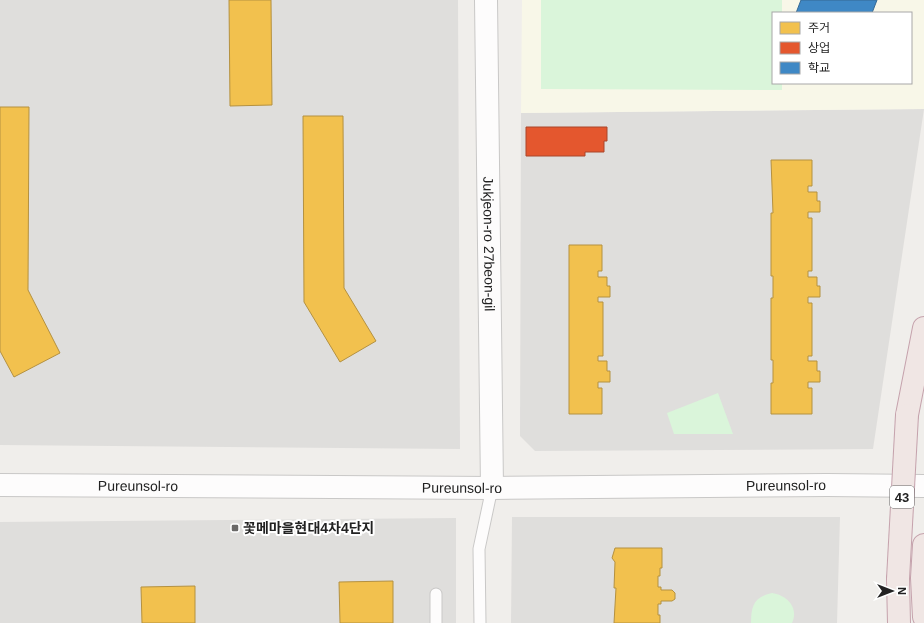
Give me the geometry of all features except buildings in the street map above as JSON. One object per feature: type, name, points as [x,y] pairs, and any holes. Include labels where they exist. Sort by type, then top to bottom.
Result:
[{"type":"highway","name":"43","points":[[899,623],[898,579],[907,415],[924,328]]},
{"type":"highway","points":[[924,545],[922,578],[924,617]]},
{"type":"street","name":"Jukjeon-ro 27beon-gil","points":[[486,0],[492,488]]},
{"type":"street","name":"Pureunsol-ro","points":[[0,485],[492,488],[827,484],[924,486]]},
{"type":"lane","points":[[480,623],[479,549],[492,488]]},
{"type":"lane","points":[[436,594],[436,623]]},
{"type":"shaded area","points":[[0,0],[458,0],[460,449],[0,445]]},
{"type":"shaded area","points":[[522,0],[924,0],[924,109],[521,113]]},
{"type":"shaded area","points":[[924,109],[873,449],[535,451],[520,436],[521,113]]},
{"type":"shaded area","points":[[512,517],[840,517],[837,623],[511,623]]},
{"type":"shaded area","points":[[456,518],[456,623],[0,623],[0,522]]},
{"type":"green space","points":[[541,0],[782,0],[782,12],[772,12],[772,84],[782,84],[782,90],[541,89]]},
{"type":"green space","points":[[718,393],[733,434],[674,434],[667,413]]},
{"type":"green space","points":[[772,593],[787,599],[793,607],[794,617],[792,623],[751,623],[753,607],[757,600]]},
{"type":"place","name":"꽃메마을현대4차4단지","points":[[235,528]]}]
